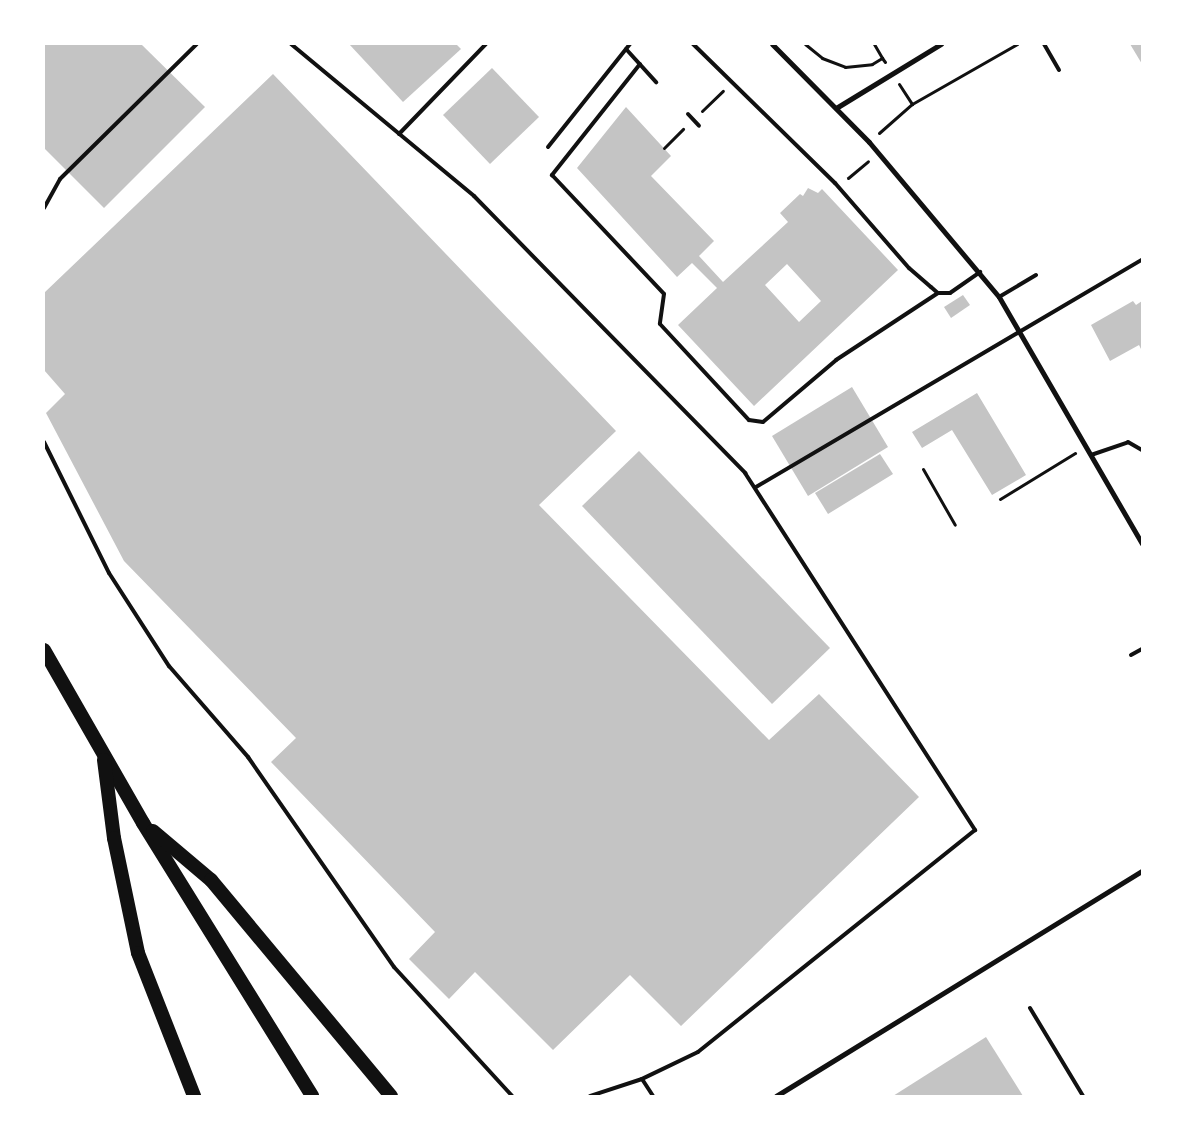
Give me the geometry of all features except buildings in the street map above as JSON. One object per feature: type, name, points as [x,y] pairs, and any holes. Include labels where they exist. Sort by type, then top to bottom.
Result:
[{"type":"highway","points":[[44,650],[143,823],[312,1096]]},
{"type":"highway","points":[[104,754],[114,838],[138,953],[194,1096]]},
{"type":"highway","points":[[143,823],[211,880],[391,1096]]},
{"type":"street","points":[[772,44],[878,152],[999,297],[1142,544]]},
{"type":"street","points":[[836,108],[941,44]]},
{"type":"street","points":[[776,1096],[1142,871]]},
{"type":"lane","points":[[44,208],[60,180],[197,44]]},
{"type":"lane","points":[[292,44],[474,196],[756,487],[975,830],[698,1052],[642,1079],[590,1096]]},
{"type":"lane","points":[[399,134],[486,44]]},
{"type":"lane","points":[[548,148],[630,44]]},
{"type":"lane","points":[[693,44],[839,187],[909,268],[938,293]]},
{"type":"lane","points":[[1044,44],[1058,70]]},
{"type":"lane","points":[[626,49],[656,82]]},
{"type":"lane","points":[[640,64],[552,175],[664,294],[660,324],[749,420],[764,422],[836,360],[938,293],[950,293],[980,272]]},
{"type":"lane","points":[[688,114],[699,126]]},
{"type":"lane","points":[[756,487],[1019,330],[1142,260]]},
{"type":"lane","points":[[999,297],[1036,275]]},
{"type":"lane","points":[[44,442],[109,573],[170,666],[248,757],[394,967],[512,1096]]},
{"type":"lane","points":[[1092,455],[1128,442],[1142,450]]},
{"type":"lane","points":[[1131,655],[1142,649]]},
{"type":"lane","points":[[1030,1008],[1083,1096]]},
{"type":"lane","points":[[642,1079],[653,1096]]},
{"type":"path","points":[[805,44],[822,58],[845,67],[872,64],[882,58]]},
{"type":"path","points":[[874,44],[912,104]]},
{"type":"path","points":[[869,142],[912,104],[1017,44]]},
{"type":"path","points":[[839,187],[878,152]]},
{"type":"path","points":[[1000,498],[1086,446]]},
{"type":"path","points":[[923,469],[955,525]]}]
